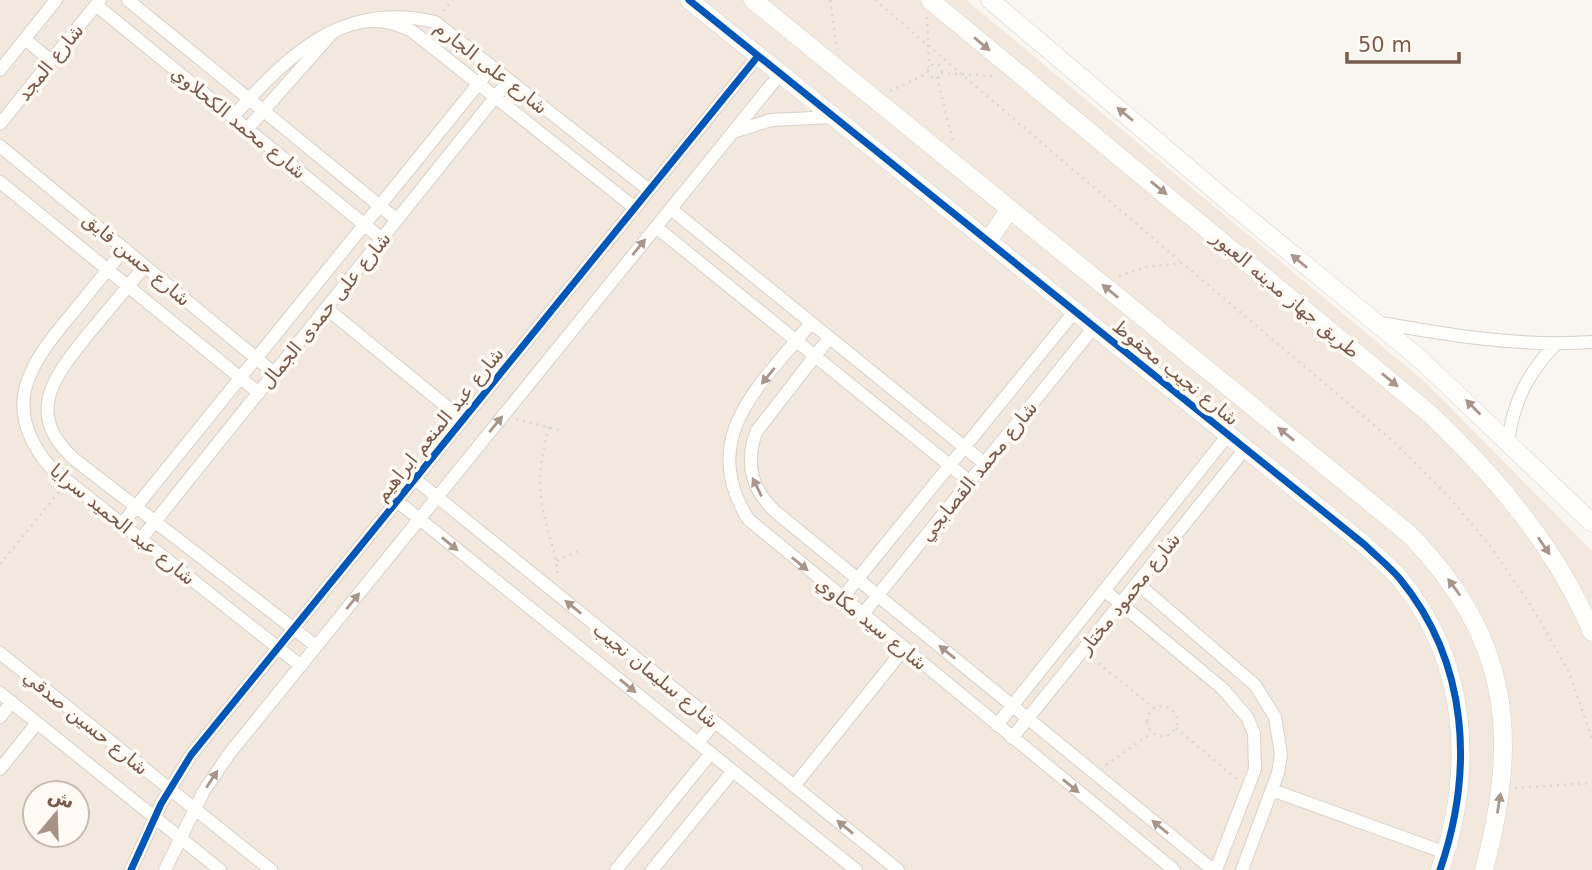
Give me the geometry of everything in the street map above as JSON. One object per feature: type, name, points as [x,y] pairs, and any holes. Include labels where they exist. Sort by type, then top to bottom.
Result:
[{"type":"street","name":"شارع المجد","points":[[0,70],[57,0]]},
{"type":"street","name":"شارع محمد الكحلاوي","points":[[128,0],[397,220]]},
{"type":"street","name":"شارع نجيب محفوظ","points":[[689,0],[1365,545],[1399,578],[1427,618],[1448,663],[1459,710],[1461,782],[1457,818],[1443,861]]},
{"type":"street","name":"شارع نجيب محفوظ","points":[[753,0],[1409,534],[1437,563],[1473,619],[1493,668],[1502,708],[1504,747],[1501,789],[1484,870]]},
{"type":"street","name":"طريق جهاز مدينه العبور","points":[[990,0],[1225,199],[1429,366],[1592,523]]},
{"type":"street","name":"شارع المجد","points":[[0,124],[98,2]]},
{"type":"street","name":"شارع محمد الكحلاوي","points":[[98,2],[382,239]]},
{"type":"street","points":[[247,128],[333,32],[349,24],[385,20],[393,3]]},
{"type":"street","name":"شارع على الجارم","points":[[393,3],[421,12],[649,190]]},
{"type":"street","name":"طريق جهاز مدينه العبور","points":[[928,6],[1023,77],[1203,224],[1421,407],[1461,444],[1512,501],[1544,545],[1568,582],[1592,632]]},
{"type":"street","name":"شارع على الجارم","points":[[385,20],[412,31],[635,208]]},
{"type":"street","points":[[233,117],[313,26]]},
{"type":"street","points":[[25,39],[51,61]]},
{"type":"street","name":"شارع عبد المنعم ابراهيم","points":[[131,870],[169,789],[191,755],[758,56]]},
{"type":"street","name":"شارع على حمدى الجمال","points":[[122,524],[492,67]]},
{"type":"street","points":[[165,870],[194,810],[223,763],[780,74]]},
{"type":"street","name":"شارع على حمدى الجمال","points":[[141,539],[509,80]]},
{"type":"street","points":[[733,132],[771,120],[834,117]]},
{"type":"street","name":"شارع حسن فايق","points":[[0,146],[274,373]]},
{"type":"street","name":"شارع حسن فايق","points":[[0,181],[258,393]]},
{"type":"street","points":[[1203,224],[1225,199]]},
{"type":"street","points":[[671,209],[984,463]]},
{"type":"street","points":[[988,241],[1010,209]]},
{"type":"street","points":[[656,227],[969,481]]},
{"type":"street","name":"شارع عبد الحميد سرايا","points":[[125,249],[44,348],[26,380],[23,418],[29,436],[37,453],[67,481],[301,666]]},
{"type":"street","name":"شارع عبد الحميد سرايا","points":[[145,266],[53,380],[47,415],[52,432],[61,447],[316,646]]},
{"type":"street","points":[[326,308],[463,420]]},
{"type":"street","name":"شارع محمد القصابجي","points":[[842,598],[1075,311]]},
{"type":"street","points":[[1372,321],[1433,332],[1555,345],[1592,342]]},
{"type":"street","name":"شارع سيد مكاوي","points":[[811,323],[738,416],[730,437],[730,480],[748,519],[1174,870]]},
{"type":"street","name":"شارع محمد القصابجي","points":[[862,615],[1094,327]]},
{"type":"street","name":"شارع سيد مكاوي","points":[[830,338],[756,432],[750,466],[758,493],[767,504],[877,595],[1215,870]]},
{"type":"street","points":[[1508,441],[1512,414],[1521,388],[1536,365],[1555,345]]},
{"type":"street","name":"شارع محمود مختار","points":[[997,725],[1228,435]]},
{"type":"street","name":"شارع محمود مختار","points":[[1012,738],[1245,449]]},
{"type":"street","name":"شارع سليمان نجيب","points":[[415,479],[898,870]]},
{"type":"street","name":"شارع سليمان نجيب","points":[[397,501],[856,870]]},
{"type":"street","points":[[1137,583],[1241,672],[1267,700],[1280,735],[1281,754],[1272,790],[1242,870]]},
{"type":"street","points":[[1104,590],[1223,689],[1247,717],[1256,751],[1248,788],[1215,870]]},
{"type":"street","points":[[794,786],[904,649]]},
{"type":"street","name":"شارع حسين صدقي","points":[[0,653],[271,870]]},
{"type":"street","points":[[962,696],[977,677]]},
{"type":"street","name":"شارع حسين صدقي","points":[[0,693],[220,870]]},
{"type":"street","points":[[0,717],[12,702]]},
{"type":"street","points":[[698,743],[715,722]]},
{"type":"street","points":[[0,769],[37,723]]},
{"type":"street","points":[[1049,768],[1064,748]]},
{"type":"street","points":[[616,870],[711,753]]},
{"type":"street","points":[[652,870],[733,771]]},
{"type":"street","points":[[1272,790],[1443,861]]},
{"type":"street","points":[[1102,812],[1118,792]]},
{"type":"path","points":[[830,0],[840,71]]},
{"type":"path","points":[[875,0],[1394,442],[1448,496],[1491,547],[1532,607],[1569,672],[1592,739]]},
{"type":"path","points":[[928,6],[929,73]]},
{"type":"path","points":[[929,66],[938,65],[941,73]]},
{"type":"path","points":[[929,73],[937,77],[953,142]]},
{"type":"path","points":[[874,99],[929,73]]},
{"type":"path","points":[[937,77],[941,73],[1023,77]]},
{"type":"path","points":[[1099,282],[1146,267],[1182,263]]},
{"type":"path","points":[[503,415],[559,430]]},
{"type":"path","points":[[549,427],[542,458],[540,489],[544,518],[557,561],[556,594]]},
{"type":"path","points":[[0,564],[67,481]]},
{"type":"path","points":[[557,561],[580,550]]},
{"type":"path","points":[[1082,651],[1154,708]]},
{"type":"path","points":[[1162,706],[1175,713],[1176,728],[1170,735],[1160,737],[1152,733],[1147,725],[1148,715],[1154,708],[1162,706]]},
{"type":"path","points":[[1176,728],[1248,788]]},
{"type":"path","points":[[1095,773],[1152,733]]},
{"type":"path","points":[[1501,789],[1592,783]]},
{"type":"shaded area","points":[[0,0],[966,0],[1425,382],[1592,551],[1592,870],[0,870]]},
{"type":"cycle path","points":[[689,0],[1365,545],[1400,579],[1423,612],[1440,646],[1452,682],[1459,719],[1458,795],[1440,870]]},
{"type":"cycle path","points":[[131,870],[161,804],[191,755],[758,56]]}]
